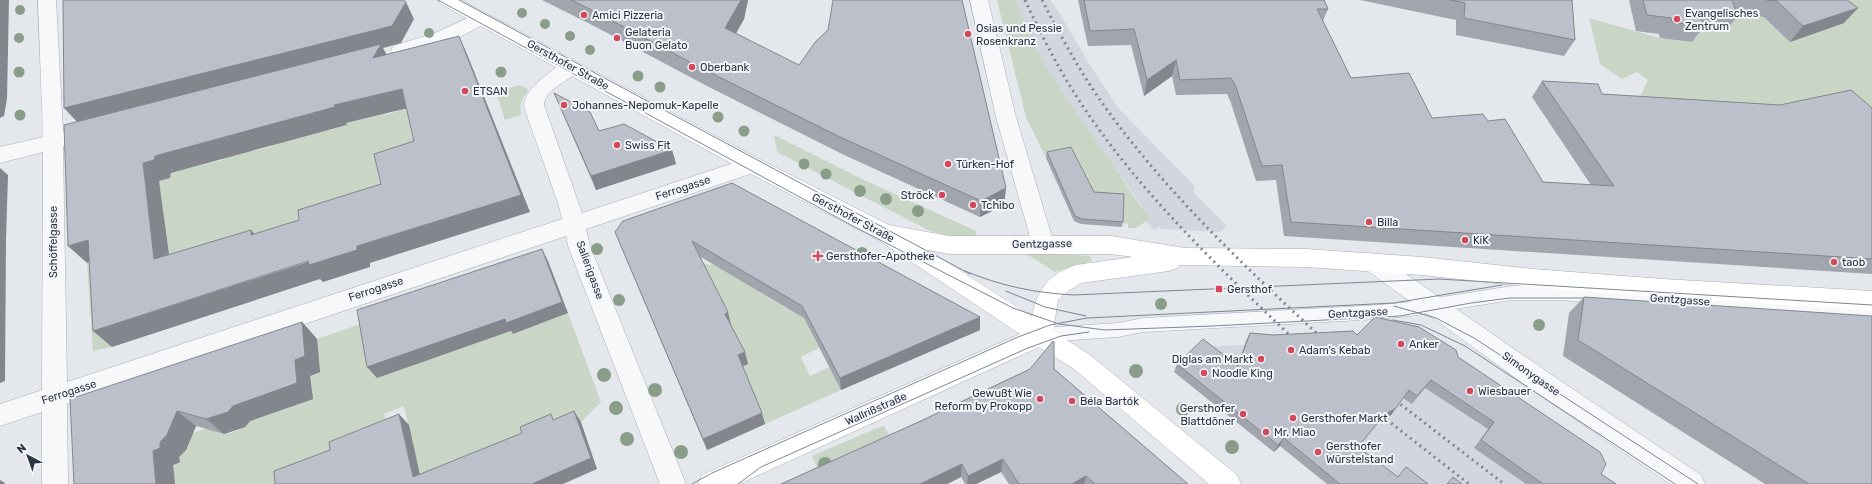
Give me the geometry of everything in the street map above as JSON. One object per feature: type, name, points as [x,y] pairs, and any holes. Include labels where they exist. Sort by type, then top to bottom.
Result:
[{"type":"main road","name":"Gersthofer Straße","points":[[447,0],[752,166],[885,233],[1082,362],[1228,484]]},
{"type":"main road","name":"Gentzgasse","points":[[885,233],[949,245],[1111,245],[1199,258]]},
{"type":"main road","name":"Gentzgasse","points":[[1041,334],[1046,303],[1049,295],[1059,285],[1076,274],[1199,258],[1306,258],[1372,262],[1656,288],[1872,301]]},
{"type":"main road","name":"Wallrißstraße","points":[[711,484],[1041,334]]},
{"type":"street","name":"Schöffelgasse","points":[[47,0],[53,141],[55,484]]},
{"type":"street","points":[[979,0],[1006,116],[1043,244]]},
{"type":"street","points":[[382,56],[429,44],[454,33],[481,18]]},
{"type":"street","name":"Salierigasse","points":[[571,67],[550,83],[539,94],[534,103],[536,113],[569,203],[579,246],[673,484]]},
{"type":"street","points":[[0,155],[113,126]]},
{"type":"street","name":"Ferrogasse","points":[[0,415],[574,223],[752,166]]},
{"type":"street","name":"Simonygasse","points":[[1372,262],[1692,484]]},
{"type":"lane","name":"Gentzgasse","points":[[1041,334],[1118,330],[1143,325],[1379,312],[1512,293],[1559,293],[1872,313]]},
{"type":"shaded area","points":[[1016,0],[1050,0],[1118,108],[1194,185],[1195,189],[1193,192],[1227,226],[1220,232],[1162,229],[1159,227],[1154,230],[1148,224],[1146,221],[1151,217],[1144,210],[1118,171],[1076,115],[1044,65],[1027,30]]},
{"type":"shaded area","points":[[1343,340],[1597,484],[1328,484],[1280,446],[1274,452],[1177,375],[1177,369],[1200,347]]},
{"type":"green space","points":[[997,0],[1016,0],[1035,45],[1046,66],[1070,104],[1135,198],[1151,218],[1136,228],[1128,228],[1128,224],[1122,223],[1097,198],[1046,158],[1026,117]]},
{"type":"green space","points":[[1812,0],[1872,0],[1872,140],[1633,112],[1648,80],[1637,72],[1622,79],[1600,64],[1589,18],[1660,38],[1691,42],[1687,26],[1719,11]]},
{"type":"green space","points":[[519,85],[529,90],[520,108],[521,115],[505,120],[497,95],[500,94],[500,91]]},
{"type":"green space","points":[[412,103],[454,162],[109,301],[112,347],[93,351],[87,263],[167,239],[149,184],[170,178],[171,172],[223,160],[223,157],[254,149],[254,151],[271,147],[271,144],[346,126],[346,123],[381,114],[389,114]]},
{"type":"green space","points":[[774,135],[860,178],[976,231],[976,238],[951,237],[928,230],[777,152]]},
{"type":"green space","points":[[1023,252],[1090,256],[1092,260],[1090,262],[1055,272]]},
{"type":"green space","points":[[719,260],[761,293],[788,309],[803,302],[799,308],[819,348],[801,357],[810,376],[830,367],[841,390],[765,424],[741,367],[748,364],[723,329],[731,324],[699,262],[711,265]]},
{"type":"green space","points":[[497,303],[513,334],[568,313],[601,402],[581,422],[422,484],[404,406],[384,414],[396,469],[286,484],[173,484],[175,483],[173,465],[180,462],[179,457],[186,450],[190,442],[185,436],[217,425],[219,433],[232,433],[244,427],[310,376],[320,372],[317,339],[366,322]]},
{"type":"green space","points":[[884,426],[892,439],[819,472],[812,456]]},
{"type":"building","points":[[63,0],[403,0],[406,2],[392,26],[64,108]]},
{"type":"building","points":[[571,0],[741,0],[725,28],[799,65],[816,41],[828,30],[833,0],[962,0],[1006,188],[981,201],[840,137],[703,69]]},
{"type":"building","points":[[1084,0],[1324,0],[1328,9],[1317,9],[1351,78],[1409,73],[1432,118],[1483,114],[1488,121],[1505,119],[1543,182],[1614,186],[1542,81],[1598,84],[1602,94],[1780,105],[1851,90],[1872,108],[1872,259],[1291,222],[1282,165],[1262,166],[1236,87],[1231,78],[1180,80],[1176,60],[1147,80],[1134,29],[1090,31]]},
{"type":"building","points":[[1450,0],[1572,0],[1575,40],[1464,18],[1465,3]]},
{"type":"building","points":[[1643,0],[1732,0],[1738,16],[1698,10],[1704,27],[1672,22],[1671,18],[1647,15]]},
{"type":"building","points":[[1766,0],[1847,0],[1858,8],[1803,26],[1777,1]]},
{"type":"building","points":[[459,36],[521,195],[357,246],[357,250],[309,265],[308,261],[93,331],[88,240],[68,246],[64,125],[381,44],[373,58]],"holes":[[[402,89],[414,141],[374,154],[381,184],[298,210],[299,220],[251,235],[251,230],[154,259],[143,163],[154,160],[155,156],[335,107],[334,105]]]},
{"type":"building","points":[[554,93],[590,112],[599,131],[624,124],[672,150],[591,176]]},
{"type":"building","points":[[1071,147],[1094,192],[1124,194],[1123,222],[1082,219],[1075,216],[1047,152]]},
{"type":"building","points":[[732,183],[980,317],[840,378],[802,306],[692,241],[728,312],[725,314],[745,352],[738,355],[762,413],[703,439],[615,232],[623,221]]},
{"type":"building","points":[[542,249],[562,302],[506,323],[505,319],[367,367],[357,310]]},
{"type":"building","points":[[1584,297],[1872,316],[1872,484],[1809,484],[1578,340]]},
{"type":"building","points":[[1375,317],[1419,327],[1456,350],[1458,357],[1600,452],[1606,464],[1601,474],[1616,484],[1543,484],[1481,440],[1494,422],[1431,380],[1417,396],[1409,390],[1396,408],[1384,415],[1358,447],[1398,477],[1406,467],[1428,484],[1340,484],[1284,438],[1278,445],[1177,364],[1203,339],[1238,366],[1250,333],[1273,335],[1353,331],[1357,335]]},
{"type":"building","points":[[302,322],[305,356],[295,360],[297,383],[233,406],[228,412],[206,419],[177,411],[167,435],[160,442],[160,448],[153,451],[156,484],[74,484],[70,399]]},
{"type":"building","points":[[1053,341],[1054,369],[1188,484],[1095,484],[1086,476],[1072,484],[1019,484],[1003,459],[968,476],[962,464],[920,484],[781,484],[923,420],[1030,369]]},
{"type":"building","points":[[574,411],[591,458],[532,484],[275,484],[274,471],[330,450],[329,442],[399,414],[413,477],[522,433],[520,427],[551,414],[553,420]]},
{"type":"building","points":[[1453,477],[1462,484],[1447,484]]},
{"type":"tram line","points":[[438,0],[851,225],[1013,308],[1058,324]]},
{"type":"tram line","points":[[459,0],[970,274]]},
{"type":"tram line","points":[[965,271],[992,281],[1018,288],[1046,293],[1074,295],[1439,279],[1872,305]]},
{"type":"tram line","points":[[1058,324],[1087,318],[1394,303],[1502,285]]},
{"type":"tram line","points":[[1006,291],[1045,307],[1086,316]]},
{"type":"tram line","points":[[1418,313],[1471,303],[1510,298],[1593,298]]},
{"type":"tram line","points":[[1394,306],[1418,313]]},
{"type":"tram line","points":[[1058,324],[1105,330],[1400,316],[1418,313]]},
{"type":"tram line","points":[[1418,313],[1436,318],[1474,338],[1698,484]]},
{"type":"tram line","points":[[1393,320],[1421,325],[1465,346],[1675,484]]},
{"type":"tram line","points":[[692,484],[712,473],[1018,337],[1058,324]]},
{"type":"tram line","points":[[738,484],[761,467],[1028,348],[1061,336],[1089,332]]},
{"type":"railway","points":[[1025,0],[1048,48],[1068,83],[1098,128],[1123,161],[1207,255],[1297,342]]},
{"type":"railway","points":[[1042,0],[1068,49],[1090,85],[1123,131],[1149,163],[1176,195],[1234,255],[1325,341]]},
{"type":"railway","points":[[1391,397],[1504,484]]},
{"type":"railway","points":[[1377,412],[1469,484]]},
{"type":"place","name":"Amici Pizzeria","points":[[584,15]]},
{"type":"place","name":"Evangelisches Zentrum","points":[[1677,19]]},
{"type":"place","name":"Osias und Pessie Rosenkranz","points":[[968,34]]},
{"type":"place","name":"Gelateria Buon Gelato","points":[[617,38]]},
{"type":"place","name":"Oberbank","points":[[692,67]]},
{"type":"place","name":"ETSAN","points":[[465,91]]},
{"type":"place","name":"Johannes-Nepomuk-Kapelle","points":[[564,105]]},
{"type":"place","name":"Swiss Fit","points":[[617,145]]},
{"type":"place","name":"Türken-Hof","points":[[948,164]]},
{"type":"place","name":"Ströck","points":[[942,195]]},
{"type":"place","name":"Tchibo","points":[[973,205]]},
{"type":"place","name":"Billa","points":[[1369,222]]},
{"type":"place","name":"KiK","points":[[1465,240]]},
{"type":"place","name":"Gersthofer-Apotheke","points":[[818,256]]},
{"type":"place","name":"taob","points":[[1834,262]]},
{"type":"place","name":"Gersthof","points":[[1219,289]]},
{"type":"place","name":"Anker","points":[[1401,344]]},
{"type":"place","name":"Adam's Kebab","points":[[1291,350]]},
{"type":"place","name":"Diglas am Markt","points":[[1261,359]]},
{"type":"place","name":"Noodle King","points":[[1204,373]]},
{"type":"place","name":"Wiesbauer","points":[[1470,391]]},
{"type":"place","name":"Gewußt Wie Reform by Prokopp","points":[[1040,399]]},
{"type":"place","name":"Béla Bartók","points":[[1072,401]]},
{"type":"place","name":"Gersthofer Blattdöner","points":[[1243,414]]},
{"type":"place","name":"Gersthofer Markt","points":[[1293,418]]},
{"type":"place","name":"Mr. Miao","points":[[1266,432]]},
{"type":"place","name":"Gersthofer Würstelstand","points":[[1318,452]]}]
